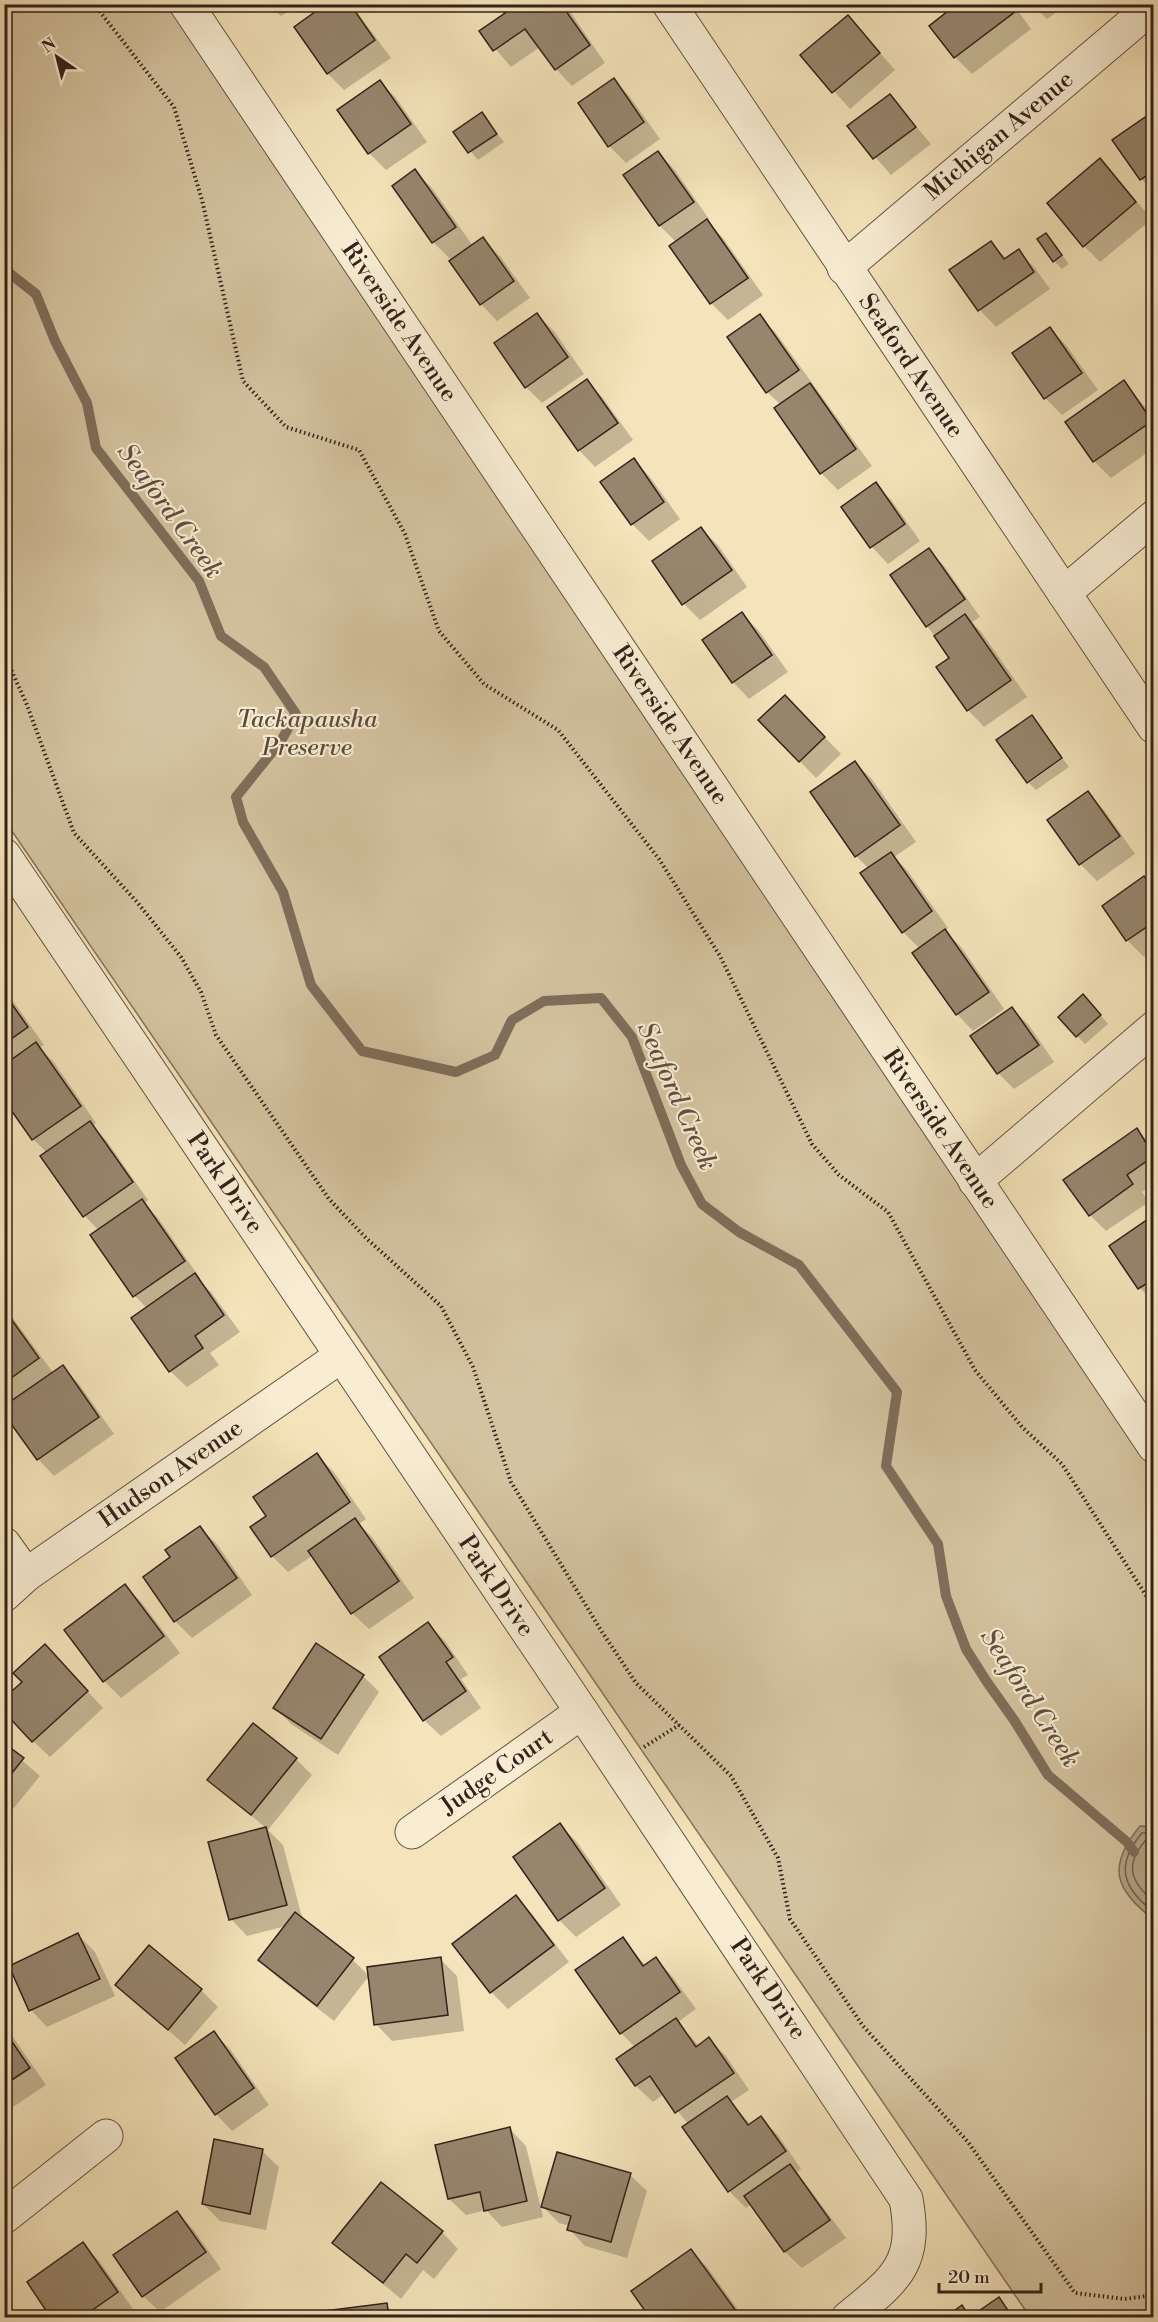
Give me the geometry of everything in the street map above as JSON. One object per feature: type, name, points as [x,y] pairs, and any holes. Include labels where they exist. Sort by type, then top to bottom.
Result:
[{"type":"street","name":"Riverside Avenue","points":[[186,4],[1154,1446]]},
{"type":"street","name":"Seaford Avenue","points":[[669,4],[1154,728]]},
{"type":"street","name":"Michigan Avenue","points":[[844,268],[1154,5]]},
{"type":"street","points":[[1064,593],[1154,517]]},
{"type":"street","name":"Park Drive","points":[[4,855],[582,1712],[906,2199],[911,2229],[906,2258],[886,2287],[848,2318]]},
{"type":"street","points":[[975,1181],[1154,1028]]},
{"type":"street","name":"Hudson Avenue","points":[[15,1585],[341,1356]]},
{"type":"street","points":[[4,1544],[15,1585]]},
{"type":"street","name":"Judge Court","points":[[412,1832],[582,1712]]},
{"type":"street","points":[[4,2217],[106,2136]]},
{"type":"path","points":[[94,4],[174,107],[202,200],[243,381],[286,428],[359,450],[405,534],[440,631],[484,684],[558,730],[659,858],[720,956],[812,1144],[839,1175],[888,1212],[975,1370],[1022,1428],[1062,1464],[1154,1608]]},
{"type":"path","points":[[4,654],[27,705],[74,833],[137,902],[181,957],[201,992],[216,1035],[329,1199],[366,1238],[441,1306],[472,1366],[516,1492],[636,1683],[731,1776],[778,1858],[790,1918],[862,2026],[968,2142],[1075,2293],[1125,2299],[1154,2295]]},
{"type":"green space","name":"Tackapausha Preserve","points":[[4,5],[179,5],[1153,1460],[1153,2317],[1030,2317],[5,821]]},
{"type":"water","points":[[1140,1826],[1153,1827],[1153,1919],[1130,1897],[1123,1887],[1120,1876],[1119,1865],[1123,1853],[1129,1840]]},
{"type":"building","points":[[326,4],[350,4],[375,40],[327,74],[294,27]]},
{"type":"building","points":[[518,4],[561,4],[590,45],[555,70],[525,29],[493,51],[479,31]]},
{"type":"building","points":[[957,4],[1011,4],[1016,11],[954,58],[929,26]]},
{"type":"building","points":[[848,15],[880,53],[832,93],[800,55]]},
{"type":"building","points":[[614,78],[644,122],[608,147],[578,103]]},
{"type":"building","points":[[380,80],[411,124],[368,154],[337,110]]},
{"type":"building","points":[[890,94],[916,127],[873,159],[847,126]]},
{"type":"building","points":[[1154,111],[1154,171],[1140,180],[1112,140]]},
{"type":"building","points":[[482,112],[497,134],[468,153],[453,132]]},
{"type":"building","points":[[658,151],[694,202],[659,226],[623,175]]},
{"type":"building","points":[[1100,158],[1136,202],[1083,247],[1047,203]]},
{"type":"building","points":[[415,169],[456,227],[432,243],[392,186]]},
{"type":"building","points":[[707,219],[748,278],[710,304],[669,246]]},
{"type":"building","points":[[1046,233],[1062,255],[1053,262],[1037,239]]},
{"type":"building","points":[[483,237],[514,281],[480,305],[449,261]]},
{"type":"building","points":[[991,241],[1004,259],[1019,249],[1034,272],[978,311],[949,270]]},
{"type":"building","points":[[537,313],[568,357],[525,388],[494,343]]},
{"type":"building","points":[[760,314],[799,370],[766,393],[727,337]]},
{"type":"building","points":[[1050,327],[1082,373],[1044,399],[1012,353]]},
{"type":"building","points":[[587,379],[618,423],[578,451],[547,407]]},
{"type":"building","points":[[1124,380],[1152,421],[1093,462],[1065,422]]},
{"type":"building","points":[[810,383],[856,449],[820,474],[774,408]]},
{"type":"building","points":[[634,458],[664,502],[631,525],[600,482]]},
{"type":"building","points":[[876,482],[905,524],[870,548],[841,507]]},
{"type":"building","points":[[701,527],[732,570],[682,605],[652,561]]},
{"type":"building","points":[[929,548],[965,599],[926,627],[890,575]]},
{"type":"building","points":[[742,612],[772,655],[732,683],[702,640]]},
{"type":"building","points":[[965,614],[1011,680],[967,711],[936,667],[949,658],[934,636]]},
{"type":"building","points":[[785,695],[825,737],[799,762],[758,720]]},
{"type":"building","points":[[1032,715],[1062,758],[1027,783],[996,740]]},
{"type":"building","points":[[855,761],[900,825],[855,857],[810,792]]},
{"type":"building","points":[[1088,791],[1120,836],[1079,865],[1047,820]]},
{"type":"building","points":[[891,852],[932,911],[902,933],[860,873]]},
{"type":"building","points":[[1144,876],[1154,889],[1154,922],[1126,941],[1102,906]]},
{"type":"building","points":[[945,929],[989,992],[956,1015],[912,953]]},
{"type":"building","points":[[4,993],[28,1027],[4,1044]]},
{"type":"building","points":[[1083,994],[1101,1015],[1076,1037],[1058,1017]]},
{"type":"building","points":[[1012,1007],[1039,1045],[997,1074],[970,1036]]},
{"type":"building","points":[[36,1042],[81,1106],[32,1140],[4,1100],[4,1065]]},
{"type":"building","points":[[90,1121],[133,1182],[83,1217],[40,1156]]},
{"type":"building","points":[[1137,1128],[1154,1156],[1127,1175],[1133,1184],[1089,1216],[1063,1180]]},
{"type":"building","points":[[142,1199],[185,1261],[133,1297],[90,1235]]},
{"type":"building","points":[[1154,1215],[1154,1279],[1138,1289],[1109,1246]]},
{"type":"building","points":[[195,1273],[224,1315],[195,1336],[203,1348],[169,1372],[131,1318]]},
{"type":"building","points":[[4,1309],[39,1358],[4,1383]]},
{"type":"building","points":[[63,1365],[99,1417],[37,1460],[4,1414],[4,1406]]},
{"type":"building","points":[[317,1453],[350,1502],[271,1557],[250,1527],[266,1516],[253,1497]]},
{"type":"building","points":[[355,1518],[399,1581],[351,1614],[308,1551]]},
{"type":"building","points":[[200,1526],[237,1578],[174,1622],[143,1577],[170,1557],[165,1550]]},
{"type":"building","points":[[125,1584],[164,1636],[103,1682],[64,1630]]},
{"type":"building","points":[[428,1622],[453,1657],[446,1662],[466,1691],[423,1721],[379,1657]]},
{"type":"building","points":[[316,1643],[364,1675],[321,1739],[273,1708]]},
{"type":"building","points":[[45,1644],[88,1691],[32,1742],[4,1712],[4,1698],[22,1682],[13,1673]]},
{"type":"building","points":[[253,1723],[297,1758],[251,1815],[207,1780]]},
{"type":"building","points":[[4,1743],[24,1758],[4,1783]]},
{"type":"building","points":[[560,1823],[605,1888],[558,1921],[513,1857]]},
{"type":"building","points":[[266,1827],[287,1905],[229,1920],[208,1842]]},
{"type":"building","points":[[516,1895],[554,1945],[490,1993],[452,1944]]},
{"type":"building","points":[[295,1912],[354,1958],[317,2006],[258,1960]]},
{"type":"building","points":[[78,1933],[100,1979],[29,2011],[9,1966]]},
{"type":"building","points":[[623,1937],[643,1966],[656,1957],[680,1992],[620,2034],[575,1970]]},
{"type":"building","points":[[149,1945],[202,1989],[168,2030],[115,1985]]},
{"type":"building","points":[[441,1957],[448,2015],[374,2025],[367,1967]]},
{"type":"building","points":[[676,2018],[696,2047],[709,2037],[734,2073],[675,2113],[650,2076],[635,2086],[616,2059]]},
{"type":"building","points":[[4,2030],[30,2068],[4,2085]]},
{"type":"building","points":[[214,2031],[254,2088],[215,2115],[175,2058]]},
{"type":"building","points":[[727,2096],[748,2125],[761,2116],[786,2151],[728,2192],[682,2127]]},
{"type":"building","points":[[510,2127],[527,2201],[484,2211],[480,2192],[448,2199],[435,2145]]},
{"type":"building","points":[[214,2139],[263,2149],[250,2214],[202,2204]]},
{"type":"building","points":[[557,2152],[631,2173],[611,2242],[567,2230],[571,2216],[541,2207]]},
{"type":"building","points":[[790,2164],[830,2220],[784,2252],[744,2196]]},
{"type":"building","points":[[381,2182],[443,2231],[417,2263],[406,2254],[383,2283],[332,2243]]},
{"type":"building","points":[[177,2211],[206,2252],[142,2297],[113,2255]]},
{"type":"building","points":[[83,2242],[118,2292],[81,2318],[51,2318],[27,2282]]},
{"type":"building","points":[[691,2249],[736,2311],[727,2318],[650,2318],[631,2291]]},
{"type":"building","points":[[999,2297],[1013,2318],[944,2318],[962,2305],[970,2317]]},
{"type":"building","points":[[387,2303],[389,2318],[310,2318],[309,2313]]},
{"type":"waterway","name":"Seaford Creek","points":[[4,269],[36,294],[55,341],[87,403],[96,448],[199,581],[221,636],[264,667],[296,714],[281,741],[236,797],[243,822],[283,892],[311,985],[362,1051],[456,1072],[495,1055],[512,1020],[544,1001],[601,998],[632,1037],[681,1165],[702,1204],[739,1232],[799,1265],[897,1392],[886,1466],[938,1544],[946,1596],[966,1649],[1048,1775],[1127,1842],[1134,1852]]}]
